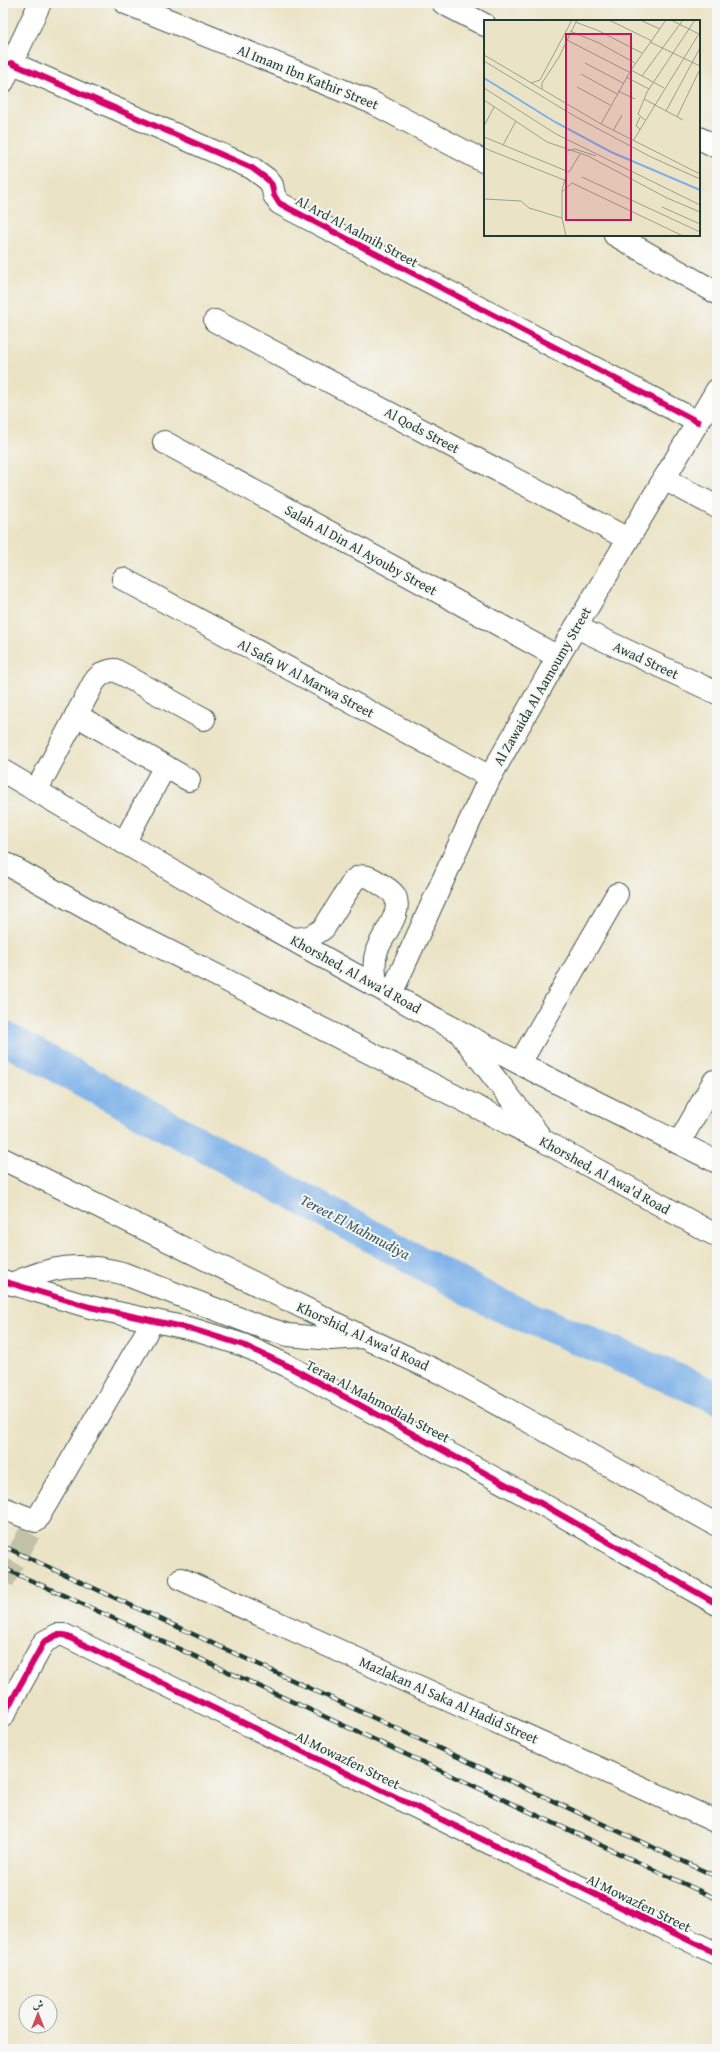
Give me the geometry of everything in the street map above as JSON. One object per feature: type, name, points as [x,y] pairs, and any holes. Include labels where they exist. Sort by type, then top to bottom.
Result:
[{"type":"street","points":[[7,73],[40,3]]},
{"type":"street","name":"Al Imam Ibn Kathir Street","points":[[126,3],[371,102],[484,161]]},
{"type":"street","points":[[443,3],[484,24]]},
{"type":"street","name":"Al Ard Al Aalmih Street","points":[[7,73],[252,168],[267,179],[272,185],[274,195],[279,203],[698,422]]},
{"type":"street","points":[[700,138],[717,147]]},
{"type":"street","points":[[617,236],[717,293]]},
{"type":"street","name":"Al Qods Street","points":[[215,321],[628,539]]},
{"type":"street","name":"Al Zawaida Al Aamoumy Street","points":[[384,990],[490,777],[558,657],[716,393]]},
{"type":"street","name":"Salah Al Din Al Ayouby Street","points":[[164,442],[558,657]]},
{"type":"street","points":[[664,479],[717,507]]},
{"type":"street","name":"Al Safa W Al Marwa Street","points":[[123,579],[490,777]]},
{"type":"street","name":"Awad Street","points":[[576,627],[717,693]]},
{"type":"street","points":[[36,791],[97,677],[108,670],[115,670],[204,719]]},
{"type":"street","points":[[76,715],[189,780]]},
{"type":"street","points":[[124,843],[165,766]]},
{"type":"street","name":"Khorshed, Al Awa'd Road","points":[[3,771],[124,843],[384,990],[520,1064],[717,1162]]},
{"type":"street","name":"Khorshed, Al Awa'd Road","points":[[3,862],[107,920],[544,1141],[717,1236]]},
{"type":"street","points":[[292,938],[310,938],[318,933],[324,928],[354,880],[358,877],[369,877],[392,892],[396,901],[397,910],[381,941],[374,961],[384,990]]},
{"type":"street","points":[[520,1064],[616,894]]},
{"type":"street","points":[[456,1029],[544,1141]]},
{"type":"street","points":[[680,1143],[714,1081]]},
{"type":"street","name":"Khorshid, Al Awa'd Road","points":[[3,1159],[363,1337],[441,1373],[717,1525]]},
{"type":"street","points":[[8,1282],[59,1267],[101,1267],[122,1273],[288,1335],[324,1339],[363,1337]]},
{"type":"street","name":"Teraa Al Mahmodiah Street","points":[[8,1282],[90,1307],[192,1328],[243,1345],[286,1365],[542,1504],[717,1604]]},
{"type":"street","points":[[3,1508],[36,1521],[153,1321]]},
{"type":"street","name":"Mazlakan Al Saka Al Hadid Street","points":[[181,1579],[717,1822]]},
{"type":"street","name":"Al Mowazfen Street","points":[[3,1716],[44,1642],[57,1635],[64,1635],[717,1954]]},
{"type":"waterway","name":"Tereet El Mahmudiya","points":[[3,1037],[495,1303],[717,1397]]},
{"type":"tunnel","points":[[3,1581],[36,1521]]},
{"type":"railway","points":[[3,1546],[717,1877]]},
{"type":"railway","points":[[3,1568],[717,1899]]},
{"type":"cycle path","points":[[11,63],[252,168],[267,179],[272,185],[274,195],[279,203],[698,422]]},
{"type":"cycle path","points":[[3,1281],[90,1307],[192,1329],[243,1345],[286,1365],[542,1504],[717,1604]]},
{"type":"cycle path","points":[[3,1716],[44,1642],[57,1635],[64,1635],[717,1954]]}]
